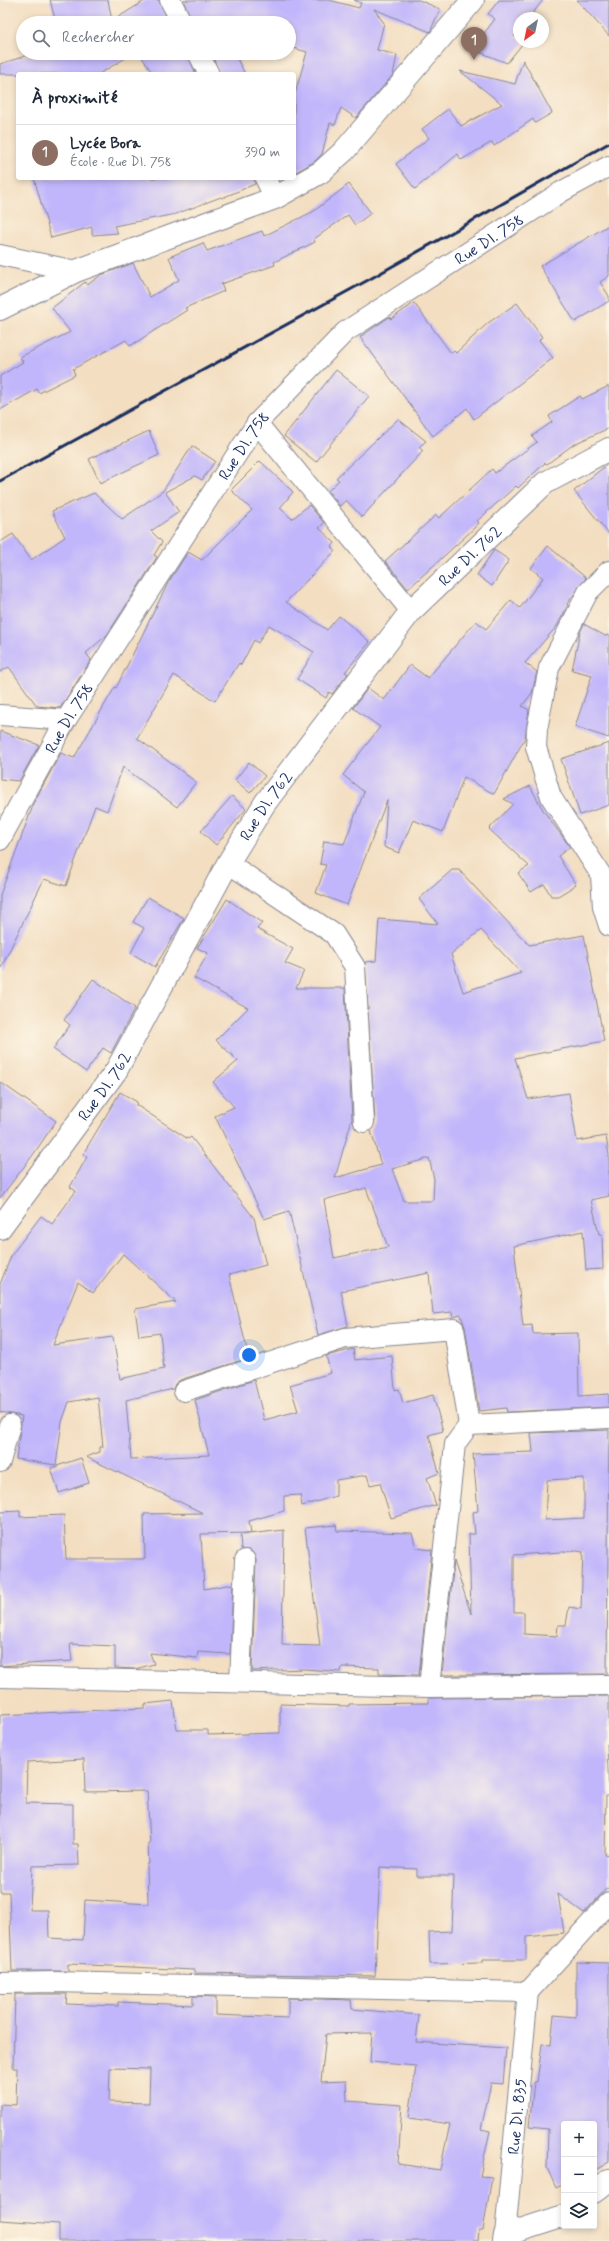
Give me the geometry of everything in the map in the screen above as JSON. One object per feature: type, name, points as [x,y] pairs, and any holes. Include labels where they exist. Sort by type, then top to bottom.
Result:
[{"type":"street","points":[[170,0],[178,16]]},
{"type":"street","points":[[0,309],[76,271],[275,198],[321,172],[344,151],[474,0]]},
{"type":"street","points":[[202,60],[209,72]]},
{"type":"street","name":"Rue DI. 758","points":[[0,840],[66,720],[257,424],[345,332],[561,192],[609,166]]},
{"type":"street","points":[[266,180],[275,198]]},
{"type":"street","points":[[0,255],[76,271]]},
{"type":"street","points":[[257,424],[411,611]]},
{"type":"street","name":"Rue DI. 762","points":[[0,1228],[116,1071],[228,863],[265,803],[411,611],[545,484],[609,449]]},
{"type":"street","points":[[609,571],[588,592],[549,668],[537,729],[536,748],[551,797],[601,875],[603,907],[609,926]]},
{"type":"street","points":[[0,715],[66,720]]},
{"type":"street","points":[[228,863],[334,934],[354,967],[364,1122]]},
{"type":"street","points":[[184,1391],[345,1338],[454,1329],[469,1424],[455,1444],[429,1686]]},
{"type":"street","points":[[469,1424],[609,1418]]},
{"type":"street","points":[[0,1462],[10,1425]]},
{"type":"street","points":[[240,1682],[245,1560]]},
{"type":"street","points":[[0,1676],[429,1686],[609,1685]]},
{"type":"street","points":[[0,1983],[61,1982],[528,1992],[609,1904]]},
{"type":"street","name":"Rue DI. 835","points":[[504,2238],[528,1992]]},
{"type":"street","points":[[597,2190],[609,2180]]},
{"type":"street","points":[[504,2238],[561,2217]]},
{"type":"building","points":[[50,0],[108,0],[111,16],[54,16]]},
{"type":"building","points":[[146,0],[159,0],[166,16],[120,16]]},
{"type":"building","points":[[183,0],[329,0],[359,8],[361,3],[354,0],[419,0],[440,9],[430,32],[374,9],[384,23],[377,50],[397,55],[393,75],[356,118],[341,108],[335,125],[330,123],[322,154],[314,162],[296,172],[296,90],[307,52],[296,49],[296,16],[190,16]]},
{"type":"building","points":[[499,0],[543,0],[534,12],[513,12],[513,48],[519,48],[507,63],[472,49],[495,19],[488,14]]},
{"type":"building","points":[[577,0],[609,0],[609,36]]},
{"type":"building","points":[[16,59],[122,60],[102,72],[16,72],[16,74],[0,74],[0,64]]},
{"type":"building","points":[[144,60],[190,60],[195,72],[152,72]]},
{"type":"building","points":[[214,60],[238,60],[244,72],[219,72]]},
{"type":"building","points":[[523,60],[552,113],[535,123],[533,119],[494,146],[492,142],[461,160],[458,154],[415,189],[396,164],[429,138],[422,129],[448,109],[461,126],[502,104],[460,71],[515,84]]},
{"type":"building","points":[[35,180],[254,180],[255,184],[222,198],[221,197],[176,214],[114,226],[118,233],[92,235],[92,227],[51,238]]},
{"type":"building","points":[[349,184],[371,213],[355,225],[348,215],[314,239],[315,242],[274,262],[275,265],[221,284],[224,291],[185,308],[187,310],[130,346],[126,340],[73,369],[75,375],[39,393],[37,389],[0,410],[0,376],[23,362],[20,357],[70,332],[52,308],[85,282],[87,285],[101,275],[133,263],[150,297],[179,280],[169,257],[203,243],[207,251],[262,231],[264,236],[314,211]]},
{"type":"building","points":[[609,225],[609,276],[600,282],[609,296],[609,301],[575,322],[540,266]]},
{"type":"building","points":[[414,303],[451,353],[454,351],[456,353],[488,323],[517,303],[542,337],[539,340],[553,358],[474,419],[467,408],[433,436],[360,337],[389,317],[391,319]]},
{"type":"building","points":[[336,370],[369,396],[316,462],[284,436]]},
{"type":"building","points":[[609,386],[609,428],[574,444],[547,464],[545,463],[518,488],[516,486],[477,521],[479,523],[468,534],[408,589],[385,561],[436,515],[439,518],[492,469],[495,473],[537,442],[532,436],[552,422],[549,416],[580,396],[582,399]]},
{"type":"building","points":[[398,419],[426,441],[419,447],[423,451],[362,517],[346,500],[340,506],[328,491],[339,480],[336,478]]},
{"type":"building","points":[[149,431],[159,455],[100,483],[89,459]]},
{"type":"building","points":[[192,446],[215,461],[202,480],[195,476],[165,492],[179,512],[151,531],[162,542],[154,555],[157,557],[107,635],[86,653],[91,660],[60,708],[37,706],[9,667],[0,672],[0,542],[13,534],[31,560],[65,537],[52,511],[94,493],[122,519],[163,491]]},
{"type":"building","points":[[260,461],[293,492],[280,508],[292,519],[309,505],[324,523],[319,528],[335,543],[332,547],[335,551],[286,602],[327,630],[339,616],[370,642],[345,672],[348,674],[332,694],[329,692],[326,698],[297,679],[314,652],[269,625],[258,643],[254,640],[241,665],[239,663],[215,701],[174,675],[137,738],[196,782],[177,807],[123,767],[107,811],[95,806],[66,886],[44,879],[0,970],[0,895],[35,800],[61,753],[74,758],[115,687],[116,688],[168,583],[188,552],[202,560],[252,510],[231,490]]},
{"type":"building","points":[[609,463],[609,534],[574,491]]},
{"type":"building","points":[[548,546],[586,578],[567,604],[568,605],[557,626],[525,663],[537,672],[532,693],[522,706],[529,710],[525,738],[494,794],[464,777],[443,832],[413,820],[399,853],[384,847],[387,800],[347,905],[316,893],[326,865],[320,864],[324,841],[344,844],[364,792],[343,775],[380,727],[353,708],[368,688],[384,700],[410,665],[428,678],[476,621],[486,629],[511,600],[520,608],[543,578],[531,568]]},
{"type":"building","points":[[494,550],[509,560],[492,586],[477,575]]},
{"type":"building","points":[[584,624],[605,636],[609,635],[609,738],[575,727],[592,675],[572,670],[580,632]]},
{"type":"building","points":[[0,731],[39,745],[19,781],[0,779]]},
{"type":"building","points":[[609,743],[609,805],[580,815],[561,759]]},
{"type":"building","points":[[249,762],[265,776],[250,793],[235,780]]},
{"type":"building","points":[[530,786],[543,810],[570,847],[558,856],[576,885],[558,896],[551,896],[544,884],[531,892],[518,873],[529,866],[489,829],[513,804],[504,799]]},
{"type":"building","points":[[232,796],[246,809],[216,845],[201,831]]},
{"type":"building","points":[[452,870],[459,870],[529,945],[584,935],[604,1041],[515,1058],[528,1099],[569,1093],[577,1141],[606,1136],[609,1155],[609,1196],[591,1200],[599,1234],[602,1234],[603,1269],[586,1270],[583,1231],[514,1246],[523,1326],[532,1325],[533,1334],[578,1333],[579,1396],[609,1394],[609,1407],[507,1412],[506,1408],[479,1411],[465,1327],[461,1315],[453,1317],[452,1312],[433,1314],[429,1273],[341,1291],[348,1326],[318,1335],[289,1211],[264,1219],[215,1116],[234,1107],[213,1082],[238,1061],[216,1040],[248,1008],[194,978],[208,953],[197,948],[227,899],[262,923],[257,929],[293,949],[285,963],[304,971],[296,988],[345,988],[352,1119],[335,1178],[381,1165],[371,1131],[375,1121],[365,962],[376,961],[379,919],[438,924],[419,899]],"holes":[[[481,930],[521,973],[463,992],[451,954]],[[429,1158],[434,1179],[433,1201],[404,1201],[392,1169]],[[366,1188],[388,1247],[334,1258],[324,1200]]]},
{"type":"building","points":[[148,897],[184,918],[155,967],[131,953],[144,928],[133,922]]},
{"type":"building","points":[[93,979],[135,1008],[111,1053],[103,1048],[86,1072],[53,1049],[70,1025],[64,1020]]},
{"type":"building","points":[[0,1082],[56,1121],[33,1155],[0,1198]]},
{"type":"building","points":[[120,1092],[137,1102],[136,1105],[188,1139],[191,1137],[254,1218],[266,1265],[229,1275],[249,1358],[180,1380],[175,1384],[173,1389],[126,1400],[131,1459],[209,1455],[195,1400],[254,1380],[264,1420],[298,1411],[290,1385],[331,1373],[326,1356],[353,1349],[355,1360],[392,1356],[395,1390],[399,1389],[403,1403],[433,1395],[443,1431],[429,1435],[439,1473],[427,1478],[436,1505],[391,1518],[380,1483],[370,1485],[367,1475],[336,1480],[336,1496],[302,1506],[300,1495],[284,1496],[284,1511],[249,1521],[251,1533],[201,1534],[204,1589],[233,1584],[230,1654],[198,1652],[197,1658],[150,1653],[154,1664],[135,1669],[115,1668],[115,1646],[70,1644],[72,1661],[0,1666],[0,1512],[20,1511],[20,1517],[64,1515],[66,1559],[145,1559],[144,1514],[203,1513],[86,1457],[100,1452],[100,1447],[103,1447],[98,1397],[69,1402],[62,1422],[56,1465],[16,1459],[22,1416],[0,1412],[0,1284],[12,1254],[41,1216],[52,1224],[76,1191],[70,1187],[87,1157],[83,1154]],"holes":[[[123,1254],[176,1302],[135,1309],[139,1336],[160,1333],[164,1369],[120,1379],[113,1337],[53,1345],[78,1282],[93,1293]]]},
{"type":"building","points":[[609,1430],[607,1674],[442,1675],[454,1561],[471,1614],[469,1534],[475,1534],[473,1512],[478,1511],[473,1454],[533,1452],[531,1433]],"holes":[[[584,1478],[584,1518],[545,1520],[547,1480]],[[577,1551],[583,1552],[581,1609],[569,1607],[566,1625],[558,1625],[557,1636],[524,1634],[524,1612],[514,1612],[514,1555]]]},
{"type":"building","points":[[81,1458],[89,1483],[59,1493],[51,1468]]},
{"type":"building","points":[[336,1525],[337,1531],[412,1533],[416,1548],[432,1550],[419,1675],[379,1674],[379,1668],[342,1667],[341,1672],[305,1669],[252,1671],[256,1560],[251,1551],[241,1549],[240,1535],[284,1530],[282,1645],[320,1646],[305,1528]]},
{"type":"building","points":[[609,1696],[609,1744],[607,1744],[609,1796],[606,1796],[605,1855],[609,1854],[609,1888],[605,1890],[584,1913],[558,1894],[564,1933],[526,1937],[526,1960],[482,1960],[482,1963],[430,1964],[429,1932],[452,1931],[454,1876],[417,1876],[417,1869],[380,1867],[375,1976],[194,1973],[194,1970],[68,1964],[68,1971],[12,1971],[9,1892],[0,1892],[0,1715],[145,1708],[145,1704],[173,1701],[177,1730],[208,1730],[208,1735],[280,1733],[280,1704],[349,1706],[349,1704],[429,1703],[429,1698]],"holes":[[[84,1759],[85,1792],[147,1791],[150,1843],[148,1843],[149,1864],[147,1864],[148,1904],[85,1900],[83,1940],[49,1938],[48,1910],[30,1910],[32,1866],[79,1865],[78,1844],[73,1844],[73,1804],[26,1803],[27,1762]]]},
{"type":"building","points":[[576,1962],[609,1963],[609,2162],[597,2169],[597,2121],[561,2121],[561,2186],[556,2188],[547,2168],[548,2129],[529,2127],[534,2082],[537,2082],[542,2044],[551,2045],[554,2015],[576,2017]]},
{"type":"building","points":[[15,1994],[67,1994],[66,2004],[118,2006],[118,2002],[193,2005],[193,1996],[216,1997],[216,2015],[288,2018],[288,1998],[351,2000],[352,2009],[419,2015],[416,2042],[506,2048],[503,2084],[491,2083],[481,2129],[490,2131],[480,2176],[492,2177],[483,2230],[479,2230],[478,2241],[59,2241],[59,2224],[0,2220],[0,2104],[16,2105],[17,2068],[13,2068]],"holes":[[[372,2033],[370,2062],[416,2066],[409,2118],[450,2124],[440,2170],[398,2164],[402,2105],[347,2101],[346,2081],[321,2082],[326,2034]],[[110,2068],[150,2069],[149,2103],[109,2102]]]},
{"type":"railway","points":[[0,481],[370,279],[609,143]]},
{"type":"place","name":"Lycée Bora","points":[[474,60]]}]
